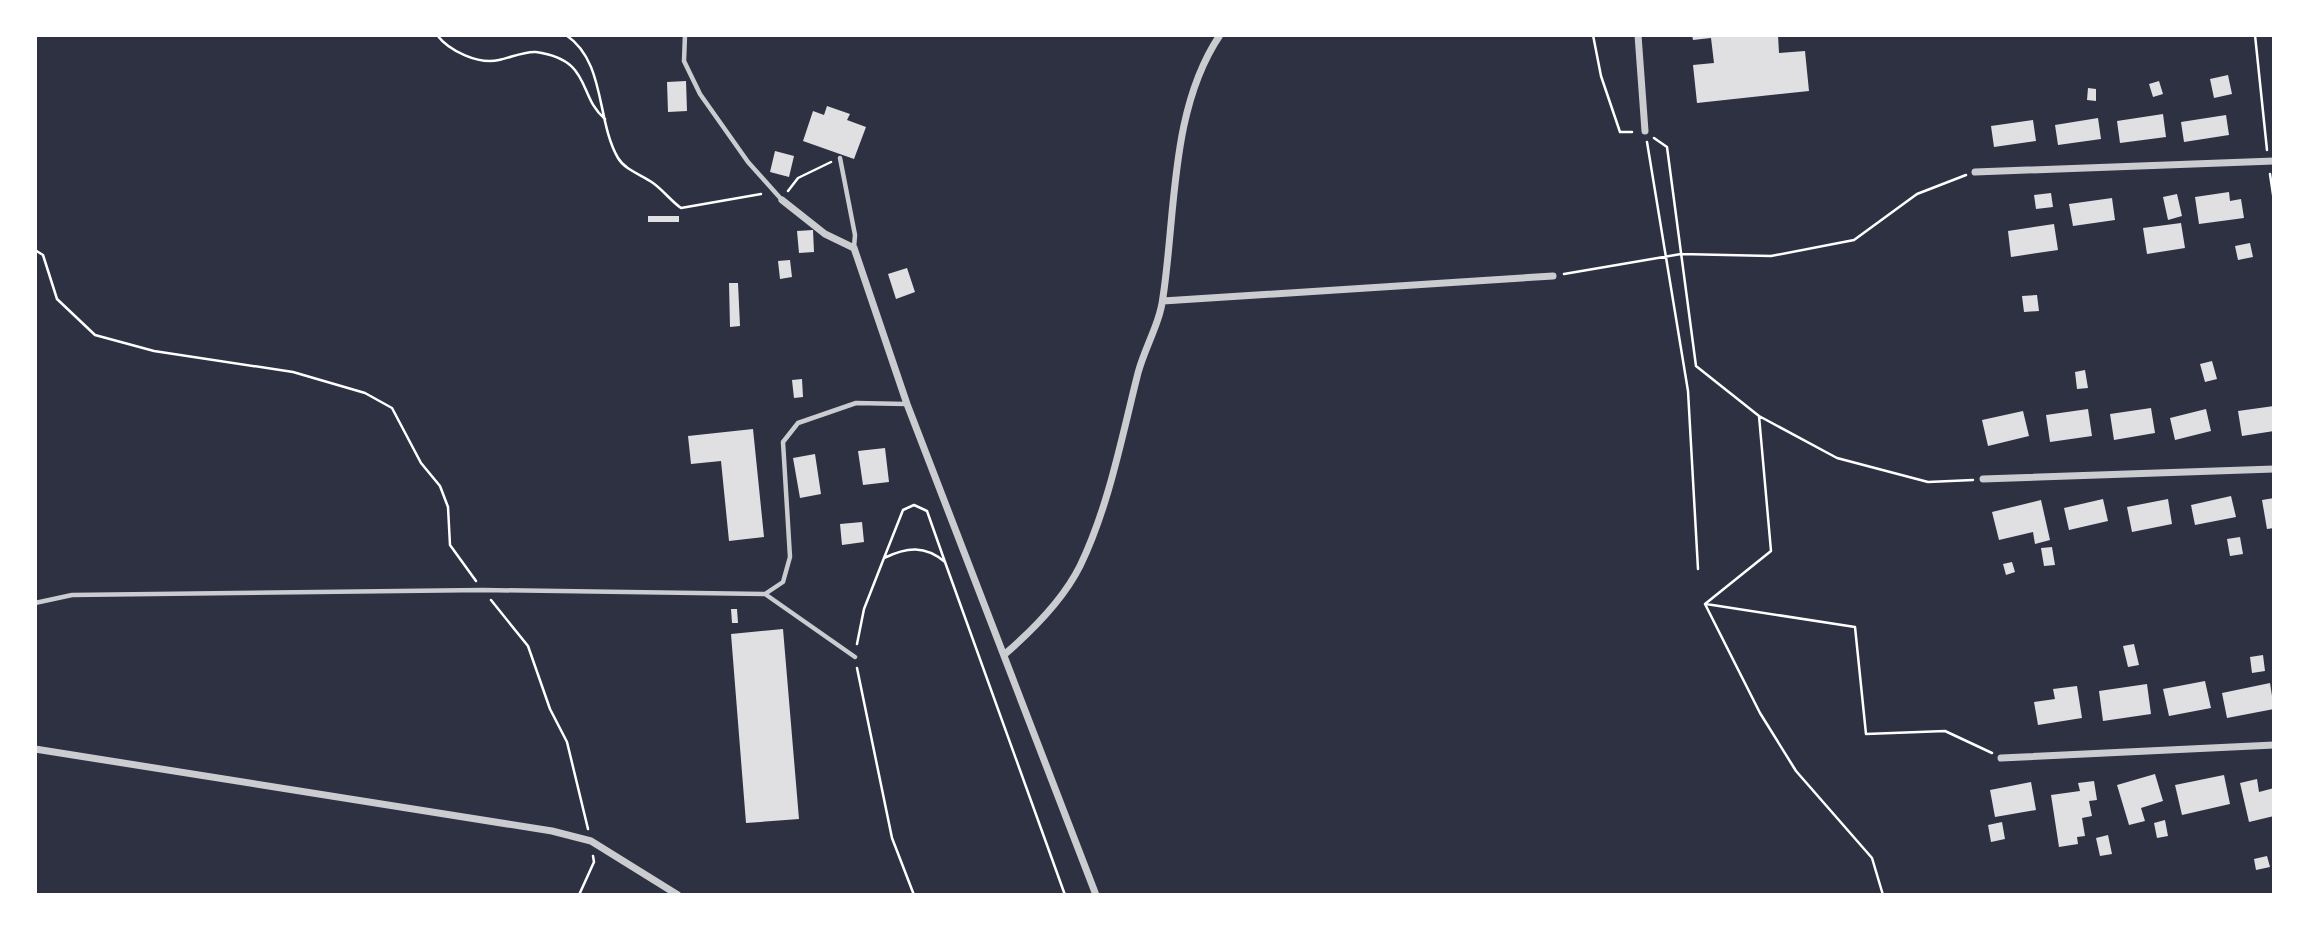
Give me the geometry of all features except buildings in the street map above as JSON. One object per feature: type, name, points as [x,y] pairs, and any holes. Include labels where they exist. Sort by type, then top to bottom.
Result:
[{"type":"street","points":[[1005,654],[1034,629],[1080,567],[1097,522],[1141,363],[1163,301],[1181,146],[1192,93],[1210,50],[1220,35]]},
{"type":"street","points":[[1638,35],[1645,131]]},
{"type":"street","points":[[1975,172],[2271,162]]},
{"type":"street","points":[[782,200],[825,234],[853,248],[907,404],[1096,895]]},
{"type":"street","points":[[1163,301],[1553,276]]},
{"type":"street","points":[[1983,480],[2274,469]]},
{"type":"street","points":[[2001,758],[2274,745]]},
{"type":"street","points":[[35,749],[552,831],[591,841],[678,895]]},
{"type":"lane","points":[[685,35],[684,61],[700,94],[748,162],[782,200]]},
{"type":"lane","points":[[840,158],[855,235],[853,248]]},
{"type":"lane","points":[[765,594],[783,582],[790,557],[783,442],[798,423],[856,403],[907,404]]},
{"type":"lane","points":[[35,603],[72,595],[483,590],[765,594],[855,657]]},
{"type":"path","points":[[437,35],[461,54],[483,59],[495,61],[534,52],[558,59],[579,72],[597,113],[605,120]]},
{"type":"path","points":[[566,35],[574,40],[594,73],[605,120],[620,160],[655,184],[681,208],[775,192]]},
{"type":"path","points":[[1593,35],[1601,76],[1620,132],[1645,131],[1667,147],[1696,366],[1759,416],[1837,458],[1928,482],[1983,480]]},
{"type":"path","points":[[2255,35],[2274,201]]},
{"type":"path","points":[[1645,131],[1688,391],[1698,569]]},
{"type":"path","points":[[782,200],[798,178],[840,158]]},
{"type":"path","points":[[1553,276],[1681,254],[1771,256],[1854,240],[1917,194],[1975,172]]},
{"type":"path","points":[[35,250],[43,255],[57,299],[96,335],[154,351],[293,372],[365,393],[392,408],[421,463],[440,486],[448,507],[450,545],[528,646],[550,709],[567,742],[594,862],[579,895]]},
{"type":"path","points":[[1705,604],[1771,551],[1759,416]]},
{"type":"path","points":[[914,895],[892,838],[855,657],[864,609],[903,510],[914,505],[927,511],[1065,895]]},
{"type":"path","points":[[884,558],[916,548],[935,553],[945,562]]},
{"type":"path","points":[[1705,604],[1855,627],[1866,734],[1945,731],[2001,758]]},
{"type":"path","points":[[1705,604],[1760,713],[1796,771],[1872,858],[1883,895]]}]
